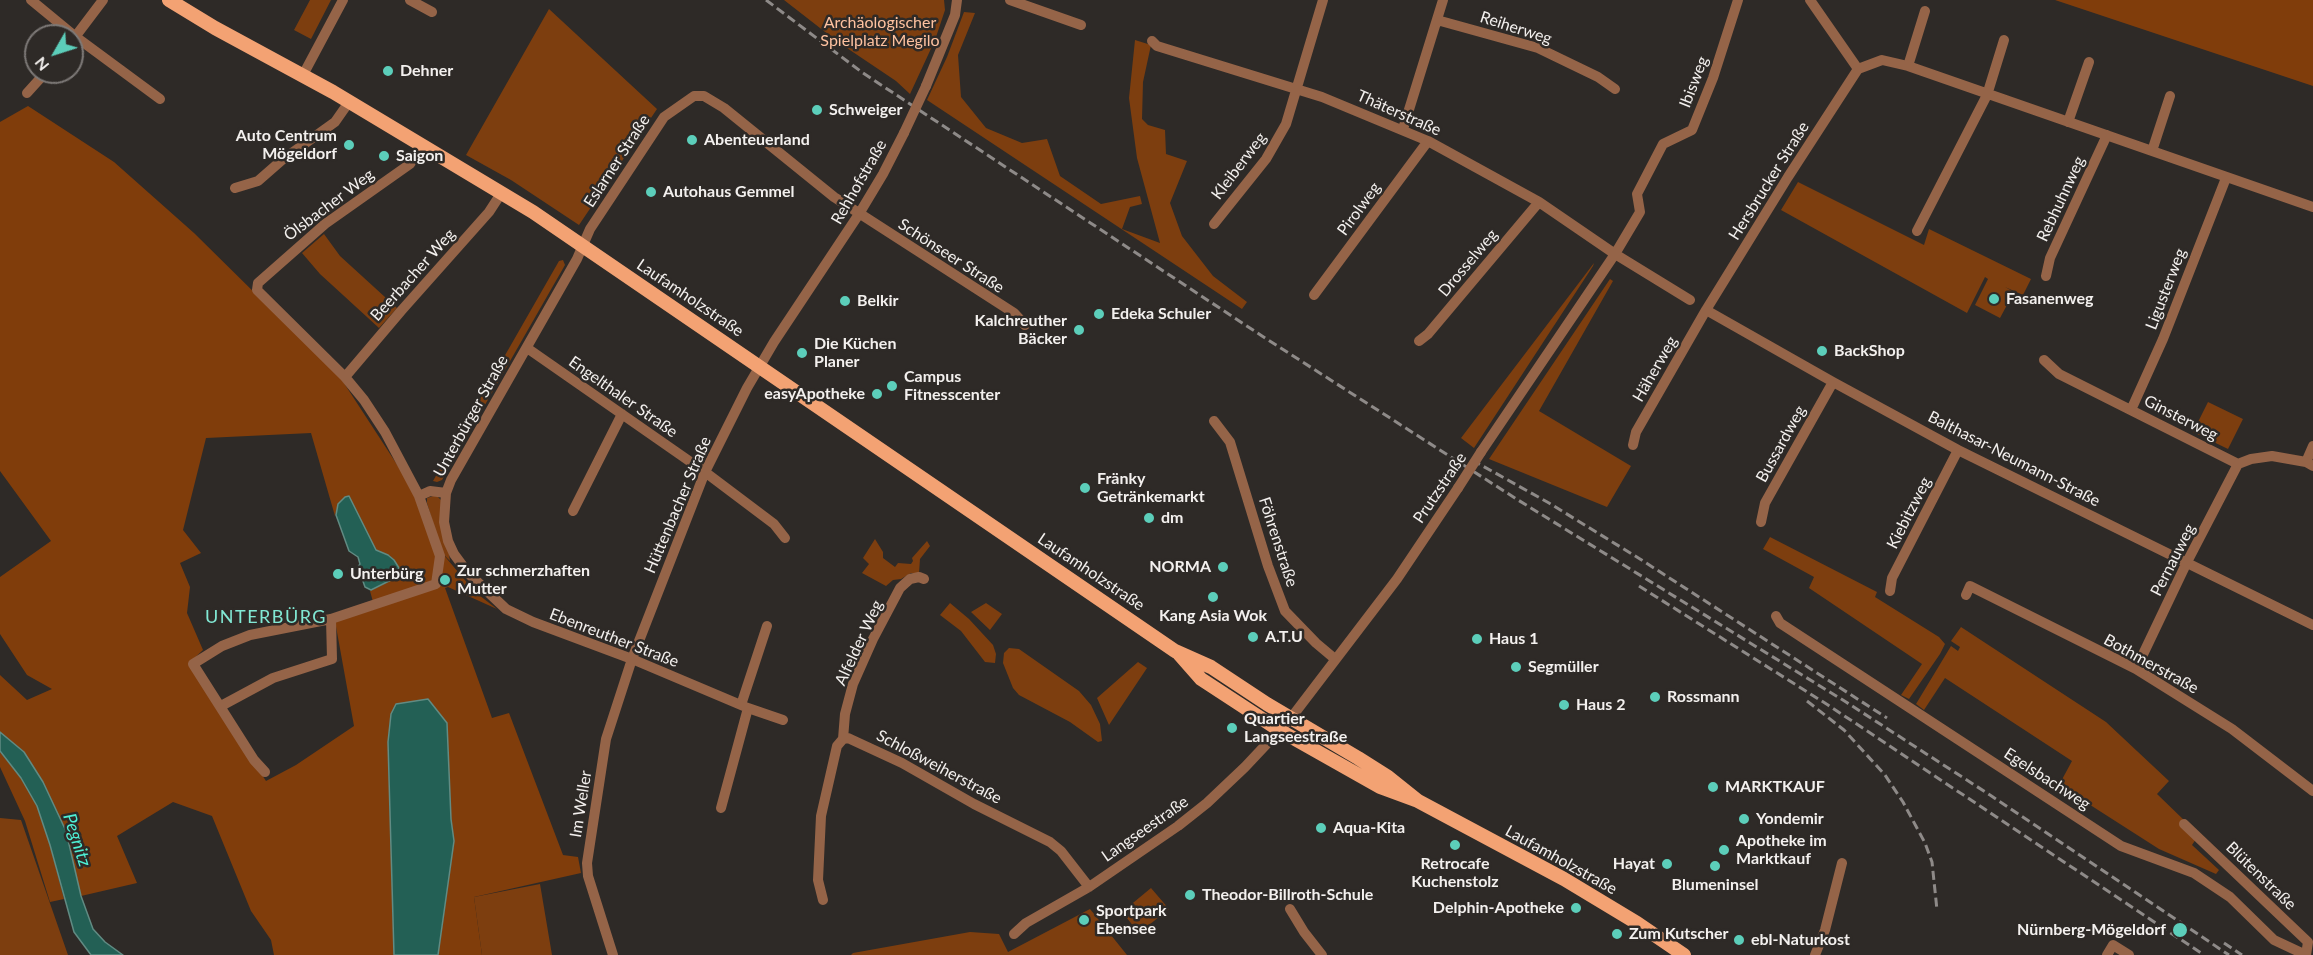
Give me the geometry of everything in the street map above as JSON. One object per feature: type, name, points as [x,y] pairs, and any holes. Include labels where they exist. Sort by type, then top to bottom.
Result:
[{"type":"main road","name":"Laufamholzstraße","points":[[169,0],[215,28],[303,75],[502,192],[583,244],[1176,651],[1211,667],[1388,777],[1418,801]]},
{"type":"main road","name":"Laufamholzstraße","points":[[1176,651],[1201,679],[1278,730],[1380,787],[1418,801],[1564,879],[1645,928],[1684,955]]},
{"type":"street","points":[[31,0],[57,24]]},
{"type":"street","points":[[84,26],[103,0]]},
{"type":"street","points":[[303,75],[343,0]]},
{"type":"street","points":[[410,0],[432,12]]},
{"type":"street","name":"Rehhofstraße","points":[[760,365],[883,174],[926,86],[956,15],[957,0]]},
{"type":"street","points":[[1010,0],[1081,25]]},
{"type":"street","name":"Kleiberweg","points":[[1214,224],[1254,176],[1280,138],[1297,90],[1323,0]]},
{"type":"street","points":[[1402,129],[1443,0]]},
{"type":"street","name":"Ibisweg","points":[[1615,254],[1640,212],[1637,194],[1663,144],[1692,130],[1713,78],[1738,0]]},
{"type":"street","points":[[1810,0],[1858,69],[1882,60],[1908,66],[2313,207]]},
{"type":"street","points":[[1908,66],[1925,11]]},
{"type":"street","name":"Reiherweg","points":[[1437,20],[1538,48],[1598,76],[1615,89]]},
{"type":"street","points":[[1917,231],[1987,95],[2004,40]]},
{"type":"street","name":"Thäterstraße","points":[[1152,41],[1156,46],[1355,109],[1402,129],[1539,202],[1615,254]]},
{"type":"street","points":[[84,46],[160,99]]},
{"type":"street","points":[[2068,122],[2089,62]]},
{"type":"street","name":"Hersbrucker Straße","points":[[1706,310],[1858,69]]},
{"type":"street","points":[[27,93],[35,84]]},
{"type":"street","name":"Eslarner Straße","points":[[583,244],[593,224],[664,117],[694,96],[704,96],[713,100],[834,197],[859,214]]},
{"type":"street","points":[[2152,151],[2170,96]]},
{"type":"street","points":[[235,188],[258,181],[282,160],[335,122],[349,102]]},
{"type":"street","name":"Rebhuhnweg","points":[[2046,276],[2050,258],[2107,135]]},
{"type":"street","name":"Pirolweg","points":[[1314,295],[1428,141]]},
{"type":"street","name":"Ölsbacher Weg","points":[[345,377],[257,290],[258,283],[325,224],[410,164],[423,145]]},
{"type":"street","name":"Ligusterweg","points":[[2131,410],[2163,339],[2226,178]]},
{"type":"street","name":"Beerbacher Weg","points":[[345,377],[400,311],[489,212],[502,192]]},
{"type":"street","name":"Drosselweg","points":[[1419,341],[1428,334],[1539,202]]},
{"type":"street","name":"Schönseer Straße","points":[[859,214],[1014,313],[1025,326]]},
{"type":"street","name":"Unterbürger Straße","points":[[419,496],[430,490],[446,493],[451,480],[527,348],[583,244]]},
{"type":"street","points":[[1615,254],[1690,300]]},
{"type":"street","name":"Prutzstraße","points":[[1278,730],[1291,718],[1397,579],[1615,254]]},
{"type":"street","name":"Balthasar-Neumann-Straße","points":[[1706,310],[1958,450],[2313,625]]},
{"type":"street","name":"Häherweg","points":[[1633,445],[1636,432],[1706,310]]},
{"type":"street","name":"Engelthaler Straße","points":[[527,348],[705,472],[774,524],[785,538]]},
{"type":"street","name":"Ginsterweg","points":[[2044,360],[2059,374],[2238,464]]},
{"type":"street","name":"Hüttenbacher Straße","points":[[632,659],[705,472],[760,365]]},
{"type":"street","points":[[265,772],[254,760],[193,664],[222,646],[250,635],[331,619],[436,584],[440,556],[419,496],[385,432],[364,400],[345,377]]},
{"type":"street","name":"Bussardweg","points":[[1761,522],[1765,503],[1833,382]]},
{"type":"street","points":[[573,510],[622,414]]},
{"type":"street","name":"Föhrenstraße","points":[[1214,421],[1230,442],[1268,566],[1285,610],[1316,643],[1335,659]]},
{"type":"street","points":[[2238,464],[2251,459],[2272,456],[2310,464],[2313,446]]},
{"type":"street","name":"Kiebitzweg","points":[[1890,591],[1892,578],[1958,450]]},
{"type":"street","name":"Pernauweg","points":[[2136,669],[2187,562],[2238,464]]},
{"type":"street","name":"Ebenreuther Straße","points":[[446,493],[444,522],[448,541],[454,554],[468,573],[506,609],[744,707],[783,720]]},
{"type":"street","name":"Alfelder Weg","points":[[843,739],[845,714],[854,684],[873,639],[900,588],[910,579],[919,577],[924,579]]},
{"type":"street","name":"Bothmerstraße","points":[[1966,595],[1970,586],[2136,669],[2232,729],[2313,791]]},
{"type":"street","name":"Egelsbachweg","points":[[1776,616],[1780,623],[1790,630],[2121,846],[2194,873],[2230,897],[2274,940],[2306,955]]},
{"type":"street","points":[[220,705],[273,678],[332,659],[331,619]]},
{"type":"street","points":[[722,808],[744,707],[767,626]]},
{"type":"street","name":"Im Weller","points":[[613,955],[588,876],[587,863],[606,739],[632,659]]},
{"type":"street","name":"Langseestraße","points":[[1014,934],[1026,923],[1089,887],[1189,817],[1238,774],[1278,730]]},
{"type":"street","points":[[823,900],[818,880],[821,816],[830,767],[837,746],[843,739]]},
{"type":"street","name":"Schloßweiherstraße","points":[[843,739],[856,741],[902,763],[974,804],[1050,842],[1061,851],[1089,887]]},
{"type":"street","name":"Blütenstraße","points":[[2184,824],[2308,942],[2306,955]]},
{"type":"street","points":[[1815,955],[1825,930],[1842,863]]},
{"type":"street","points":[[1290,909],[1322,955]]},
{"type":"street","points":[[2107,955],[2113,945],[2129,955]]},
{"type":"green space","points":[[310,0],[331,0],[311,39],[294,30]]},
{"type":"green space","name":"Archäologischer Spielplatz Megilo","points":[[784,0],[944,0],[945,10],[935,40],[910,94],[896,81],[838,42]]},
{"type":"green space","points":[[549,9],[657,109],[579,225],[511,180],[466,155]]},
{"type":"green space","points":[[964,12],[975,13],[958,55],[961,97],[986,128],[1022,143],[1047,139],[1060,176],[1101,204],[1140,196],[1142,204],[1130,207],[1122,229],[1160,243],[1137,158],[1129,98],[1135,40],[1151,45],[1143,82],[1142,119],[1148,125],[1165,130],[1166,154],[1187,161],[1170,203],[1182,236],[1213,276],[1247,302],[1242,309],[927,100]]},
{"type":"green space","points":[[1798,182],[1924,245],[1929,229],[2031,279],[2023,295],[2005,287],[2014,292],[2000,318],[1975,305],[1988,279],[1985,277],[1967,313],[1781,210]]},
{"type":"green space","points":[[324,234],[340,256],[397,308],[379,328],[320,274],[302,253]]},
{"type":"green space","points":[[563,260],[565,265],[442,480],[433,481],[559,261]]},
{"type":"green space","points":[[1594,263],[1593,266],[1474,448],[1461,438]]},
{"type":"green space","points":[[1610,279],[1613,281],[1539,411],[1631,466],[1607,507],[1489,459]]},
{"type":"green space","points":[[2208,402],[2243,419],[2228,449],[2193,432]]},
{"type":"green space","points":[[436,495],[441,500],[450,561],[442,553],[427,503],[427,498]]},
{"type":"green space","points":[[1770,537],[1877,592],[1875,597],[1939,637],[1945,644],[1909,699],[1901,695],[1922,664],[1809,588],[1814,577],[1763,549]]},
{"type":"green space","points":[[875,539],[883,552],[883,558],[895,567],[898,563],[911,564],[912,558],[927,541],[930,546],[920,559],[919,573],[911,573],[901,579],[893,580],[886,586],[862,573],[869,564],[863,558]]},
{"type":"green space","points":[[950,603],[969,619],[993,645],[996,654],[995,663],[985,662],[961,631],[940,615]]},
{"type":"green space","points":[[986,603],[1002,614],[990,630],[971,612]]},
{"type":"green space","points":[[1961,627],[2106,722],[2169,781],[2157,794],[2186,822],[2196,839],[2192,845],[2219,870],[2216,874],[2159,849],[2059,785],[2072,761],[1945,678],[1924,710],[1916,704],[1951,646],[1958,651],[1960,647],[1951,641]]},
{"type":"green space","points":[[1009,648],[1019,649],[1079,691],[1091,705],[1100,724],[1102,741],[1098,742],[1070,722],[1019,695],[1013,688],[1003,663],[1004,653]]},
{"type":"green space","points":[[1138,662],[1147,668],[1109,725],[1097,698]]},
{"type":"green space","points":[[0,818],[21,820],[68,955],[0,955]]},
{"type":"green space","points":[[540,884],[552,955],[482,955],[474,897]]},
{"type":"green space","points":[[1151,888],[1169,909],[1139,933],[1122,912]]},
{"type":"green space","name":"Sportpark Ebensee","points":[[1090,909],[1127,955],[851,955],[970,932],[999,934],[1008,952]]},
{"type":"shaded area","points":[[2055,0],[2313,0],[2313,86]]},
{"type":"shaded area","points":[[28,106],[114,162],[194,233],[340,377],[424,506],[442,553],[475,592],[497,609],[448,587],[445,588],[492,718],[509,713],[563,855],[578,857],[581,873],[474,897],[482,955],[438,955],[454,841],[451,819],[397,704],[391,714],[388,742],[394,955],[274,955],[271,940],[251,911],[212,816],[173,802],[117,836],[137,883],[81,896],[66,831],[43,782],[24,752],[0,732],[0,675],[27,700],[52,689],[27,675],[0,634],[0,577],[51,541],[0,471],[0,122]],"holes":[[[311,433],[335,516],[338,504],[376,550],[394,560],[391,580],[370,591],[375,609],[335,621],[354,726],[296,765],[266,781],[189,663],[203,650],[187,613],[190,587],[180,563],[201,553],[183,530],[206,438]]]},
{"type":"shaded area","points":[[0,752],[21,778],[37,806],[64,899],[50,902],[25,821],[0,767]]},
{"type":"water","points":[[349,496],[376,550],[388,555],[399,568],[391,580],[371,590],[365,587],[358,567],[360,564],[358,557],[349,551],[336,515],[338,504]]},
{"type":"water","points":[[428,699],[447,723],[454,841],[438,955],[394,955],[388,742],[391,714],[396,704]]},
{"type":"water","points":[[0,732],[24,752],[43,782],[66,831],[81,896],[93,929],[105,942],[123,955],[91,955],[74,932],[37,806],[21,778],[0,751]]},
{"type":"railway","points":[[766,0],[863,73],[1262,336],[1518,500],[1846,702],[2229,955]]},
{"type":"railway","points":[[1472,460],[1549,503],[1640,559],[1887,718]]},
{"type":"railway","points":[[1639,586],[1828,705],[2204,955]]},
{"type":"railway","points":[[1807,701],[1844,730],[1885,775],[1903,802],[1925,843],[1932,862],[1937,910]]},
{"type":"railway","points":[[2224,943],[2242,955]]},
{"type":"place","name":"Dehner","points":[[388,71]]},
{"type":"place","name":"Schweiger","points":[[817,110]]},
{"type":"place","name":"Abenteuerland","points":[[692,140]]},
{"type":"place","name":"Auto Centrum Mögeldorf","points":[[349,145]]},
{"type":"place","name":"Saigon","points":[[384,156]]},
{"type":"place","name":"Autohaus Gemmel","points":[[651,192]]},
{"type":"place","name":"Fasanenweg","points":[[1994,299]]},
{"type":"place","name":"Belkir","points":[[845,301]]},
{"type":"place","name":"Edeka Schuler","points":[[1099,314]]},
{"type":"place","name":"Kalchreuther Bäcker","points":[[1079,330]]},
{"type":"place","name":"BackShop","points":[[1822,351]]},
{"type":"place","name":"Die Küchen Planer","points":[[802,353]]},
{"type":"place","name":"Campus Fitnesscenter","points":[[892,386]]},
{"type":"place","name":"easyApotheke","points":[[877,394]]},
{"type":"place","name":"Fränky Getränkemarkt","points":[[1085,488]]},
{"type":"place","name":"dm","points":[[1149,518]]},
{"type":"place","name":"NORMA","points":[[1223,567]]},
{"type":"place","name":"Unterbürg","points":[[338,574]]},
{"type":"place","name":"Zur schmerzhaften Mutter","points":[[445,580]]},
{"type":"place","name":"Kang Asia Wok","points":[[1213,597]]},
{"type":"place","name":"A.T.U","points":[[1253,637]]},
{"type":"place","name":"Haus 1","points":[[1477,639]]},
{"type":"place","name":"Segmüller","points":[[1516,667]]},
{"type":"place","name":"Rossmann","points":[[1655,697]]},
{"type":"place","name":"Haus 2","points":[[1564,705]]},
{"type":"place","name":"Quartier Langseestraße","points":[[1232,728]]},
{"type":"place","name":"MARKTKAUF","points":[[1713,787]]},
{"type":"place","name":"Yondemir","points":[[1744,819]]},
{"type":"place","name":"Aqua-Kita","points":[[1321,828]]},
{"type":"place","name":"Retrocafe Kuchenstolz","points":[[1455,845]]},
{"type":"place","name":"Apotheke im Marktkauf","points":[[1724,850]]},
{"type":"place","name":"Hayat","points":[[1667,864]]},
{"type":"place","name":"Blumeninsel","points":[[1715,866]]},
{"type":"place","name":"Theodor-Billroth-Schule","points":[[1190,895]]},
{"type":"place","name":"Delphin-Apotheke","points":[[1576,908]]},
{"type":"place","name":"Sportpark Ebensee","points":[[1084,920]]},
{"type":"place","name":"Nürnberg-Mögeldorf","points":[[2180,930]]},
{"type":"place","name":"Zum Kutscher","points":[[1617,934]]},
{"type":"place","name":"ebl-Naturkost","points":[[1739,940]]},
{"type":"district","name":"UNTERBÜRG","points":[[266,617]]},
{"type":"water label","name":"Pegnitz","points":[[77,840]]}]
